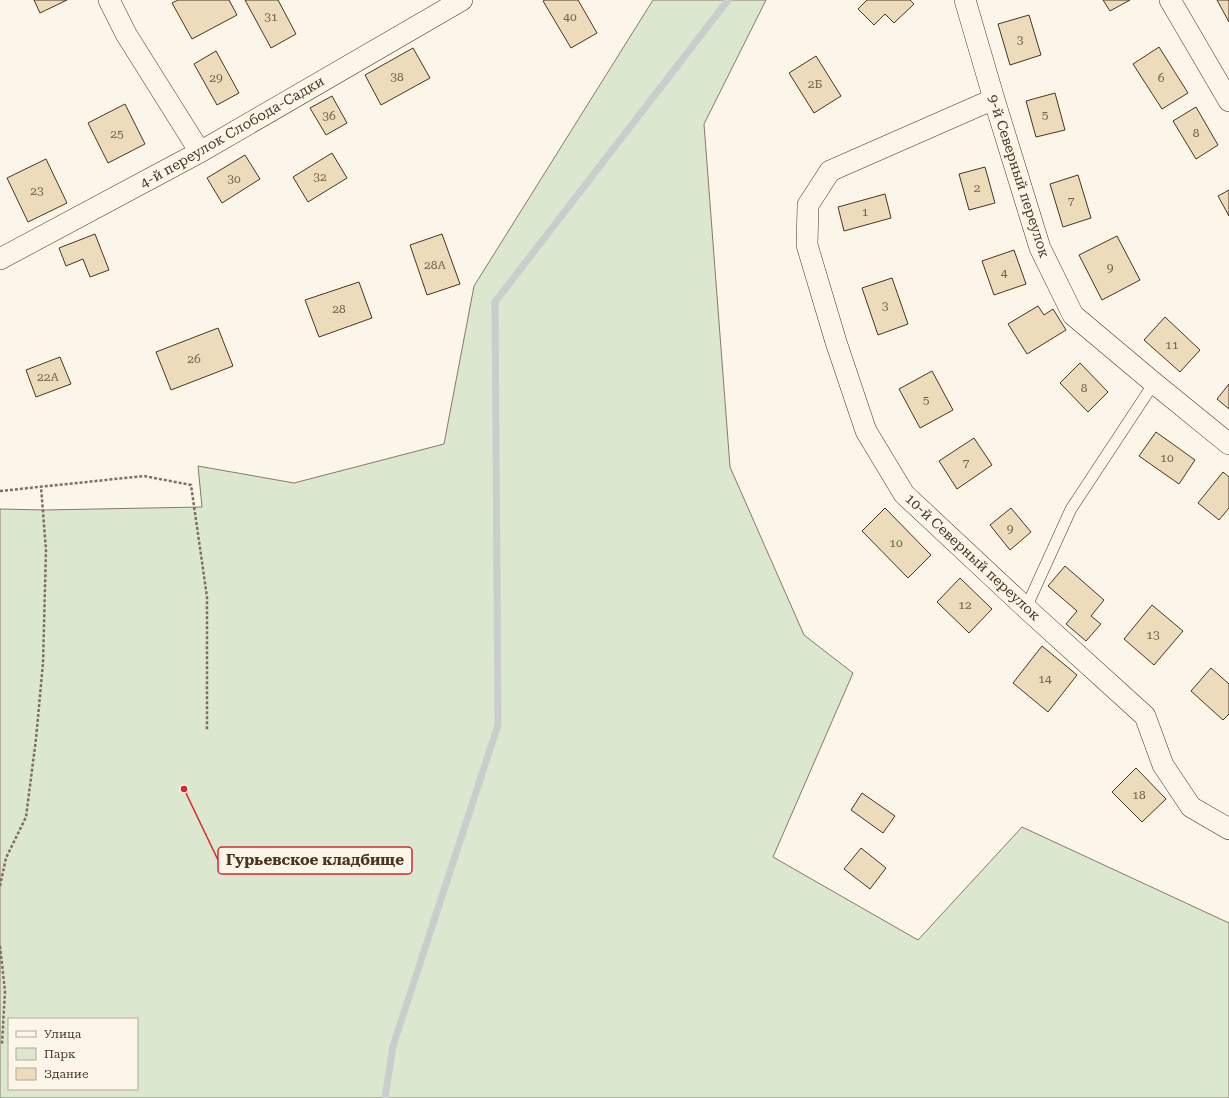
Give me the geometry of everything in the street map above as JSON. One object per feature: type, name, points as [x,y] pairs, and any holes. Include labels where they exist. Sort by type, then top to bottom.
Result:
[{"type":"street","points":[[109,0],[126,34],[200,152]]},
{"type":"street","name":"4-й переулок Слобода-Садки","points":[[0,259],[200,152],[462,0]]},
{"type":"street","name":"9-й Северный переулок","points":[[965,0],[1040,248],[1074,315],[1229,444]]},
{"type":"street","points":[[1170,0],[1229,101]]},
{"type":"street","name":"10-й Северный переулок","points":[[994,99],[830,171],[808,205],[807,245],[836,342],[866,431],[904,494],[1144,716],[1163,765],[1191,807],[1229,830]]},
{"type":"lane","points":[[1026,608],[1071,509],[1154,383]]},
{"type":"path","points":[[0,491],[144,476],[191,485],[206,597],[207,731]]},
{"type":"path","points":[[0,886],[6,858],[26,817],[36,739],[43,663],[46,550],[41,487]]},
{"type":"path","points":[[0,946],[5,991],[2,1044]]},
{"type":"green space","points":[[653,0],[766,0],[704,124],[730,467],[804,635],[853,673],[773,857],[918,940],[1022,827],[1229,923],[1229,1098],[0,1098],[0,509],[44,510],[202,507],[198,466],[294,483],[444,444],[474,286]]},
{"type":"building","points":[[34,0],[67,0],[40,13]]},
{"type":"building","points":[[178,0],[229,0],[237,15],[192,39],[172,3]]},
{"type":"building","points":[[245,0],[278,0],[296,34],[271,48]]},
{"type":"building","points":[[578,0],[597,33],[571,48],[543,1]]},
{"type":"building","points":[[867,0],[910,0],[914,4],[894,23],[885,14],[874,25],[858,9]]},
{"type":"building","points":[[1103,0],[1130,0],[1110,11]]},
{"type":"building","points":[[1217,0],[1229,0],[1229,22]]},
{"type":"building","points":[[1029,15],[1041,55],[1010,65],[998,24]]},
{"type":"building","points":[[1159,47],[1188,93],[1162,109],[1133,64]]},
{"type":"building","points":[[413,48],[430,78],[381,105],[365,75]]},
{"type":"building","points":[[216,51],[239,93],[217,105],[194,64]]},
{"type":"building","points":[[816,56],[841,96],[814,113],[789,73]]},
{"type":"building","points":[[1055,93],[1065,130],[1036,137],[1026,101]]},
{"type":"building","points":[[332,96],[347,123],[326,135],[310,108]]},
{"type":"building","points":[[125,104],[145,144],[108,163],[88,123]]},
{"type":"building","points":[[1196,107],[1218,145],[1196,159],[1173,121]]},
{"type":"building","points":[[332,153],[347,178],[308,202],[293,177]]},
{"type":"building","points":[[245,155],[260,179],[222,203],[207,178]]},
{"type":"building","points":[[46,159],[67,203],[28,222],[7,178]]},
{"type":"building","points":[[985,167],[995,203],[969,210],[959,174]]},
{"type":"building","points":[[1078,175],[1091,218],[1063,227],[1050,184]]},
{"type":"building","points":[[1229,190],[1229,216],[1218,196]]},
{"type":"building","points":[[885,194],[891,218],[844,231],[838,207]]},
{"type":"building","points":[[95,234],[109,270],[90,277],[83,259],[66,266],[59,248]]},
{"type":"building","points":[[442,234],[460,284],[427,295],[410,245]]},
{"type":"building","points":[[1117,236],[1140,280],[1102,300],[1079,255]]},
{"type":"building","points":[[1014,250],[1026,284],[994,295],[982,261]]},
{"type":"building","points":[[892,278],[908,324],[878,335],[862,288]]},
{"type":"building","points":[[359,282],[372,318],[319,337],[305,300]]},
{"type":"building","points":[[1038,306],[1044,315],[1053,309],[1066,330],[1027,354],[1008,324]]},
{"type":"building","points":[[1165,317],[1200,350],[1180,372],[1144,340]]},
{"type":"building","points":[[218,328],[233,366],[171,390],[156,352]]},
{"type":"building","points":[[60,357],[71,384],[36,397],[26,370]]},
{"type":"building","points":[[1080,363],[1108,392],[1088,412],[1060,383]]},
{"type":"building","points":[[932,371],[953,410],[920,428],[899,389]]},
{"type":"building","points":[[1229,384],[1229,409],[1217,399]]},
{"type":"building","points":[[1156,432],[1195,460],[1179,484],[1139,456]]},
{"type":"building","points":[[974,438],[992,465],[957,489],[939,461]]},
{"type":"building","points":[[1223,472],[1229,477],[1229,508],[1219,520],[1198,503]]},
{"type":"building","points":[[885,508],[931,555],[908,578],[862,531]]},
{"type":"building","points":[[1011,508],[1031,532],[1010,550],[990,525]]},
{"type":"building","points":[[1065,566],[1104,600],[1091,616],[1101,624],[1086,641],[1066,624],[1077,611],[1048,586]]},
{"type":"building","points":[[960,578],[992,609],[969,633],[937,602]]},
{"type":"building","points":[[1152,605],[1183,631],[1154,665],[1124,639]]},
{"type":"building","points":[[1042,646],[1077,675],[1048,712],[1013,683]]},
{"type":"building","points":[[1211,668],[1229,684],[1229,714],[1223,720],[1191,691]]},
{"type":"building","points":[[1136,768],[1166,799],[1142,822],[1112,792]]},
{"type":"building","points":[[862,793],[895,816],[883,833],[851,810]]},
{"type":"building","points":[[861,848],[886,868],[870,889],[844,869]]},
{"type":"waterway","points":[[385,1098],[393,1046],[498,725],[495,302],[728,0]]},
{"type":"place","name":"Гурьевское кладбище","points":[[184,789]]}]
